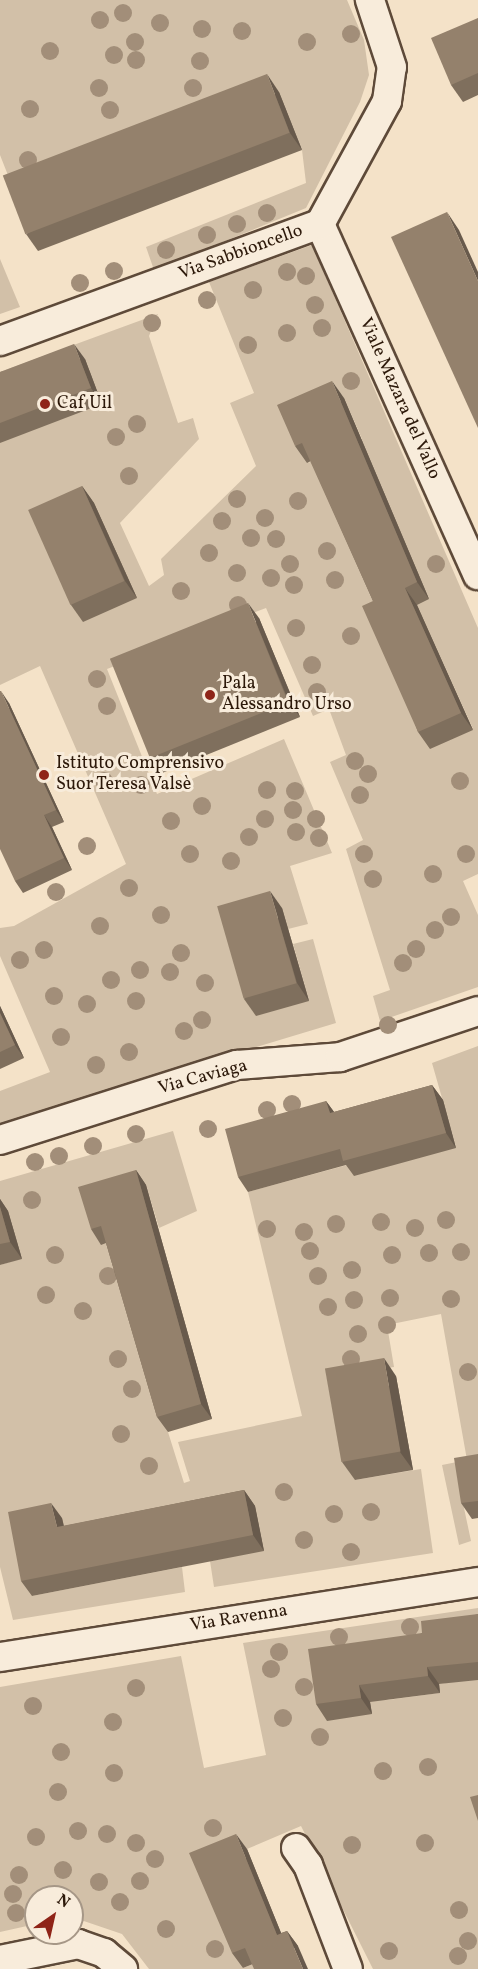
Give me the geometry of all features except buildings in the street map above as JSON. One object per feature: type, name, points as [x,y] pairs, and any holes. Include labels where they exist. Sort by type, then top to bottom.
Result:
[{"type":"street","name":"Via Sabbioncello","points":[[0,341],[320,224],[387,101],[392,66],[369,0]]},
{"type":"street","name":"Viale Mazara del Vallo","points":[[320,224],[478,575]]},
{"type":"street","name":"Via Caviaga","points":[[0,1140],[237,1065],[340,1057],[478,1011]]},
{"type":"street","name":"Via Ravenna","points":[[0,1658],[478,1582]]},
{"type":"street","points":[[296,1848],[308,1866],[348,1969]]},
{"type":"street","points":[[0,1960],[78,1944],[104,1953],[123,1969]]},
{"type":"shaded area","points":[[0,0],[347,0],[364,40],[369,75],[360,102],[306,208],[154,270],[146,247],[306,183],[302,150],[15,193],[0,155]]},
{"type":"shaded area","points":[[312,245],[478,628],[478,874],[463,881],[478,915],[478,987],[380,1021],[373,996],[390,990],[346,849],[363,840],[330,762],[346,755],[329,709],[313,716],[266,608],[107,669],[157,794],[284,739],[332,853],[290,866],[308,924],[288,929],[309,1000],[293,944],[313,939],[336,1023],[0,1124],[0,1091],[50,1072],[0,956],[0,928],[14,926],[126,864],[40,666],[0,685],[0,372],[158,314],[149,336],[178,423],[193,418],[199,439],[120,523],[149,586],[164,575],[161,559],[256,466],[230,403],[254,393],[209,282]],"holes":[[[344,398],[362,439],[308,463]],[[428,600],[417,605],[473,729],[385,619]]]},
{"type":"shaded area","points":[[0,259],[20,307],[0,314]]},
{"type":"shaded area","points":[[478,1046],[478,1471],[457,1475],[471,1541],[459,1545],[442,1465],[467,1460],[441,1314],[387,1325],[394,1367],[338,1375],[355,1480],[421,1469],[433,1553],[214,1587],[210,1561],[263,1550],[69,1550],[62,1518],[32,1596],[182,1567],[185,1592],[13,1620],[0,1567],[0,1265],[22,1258],[0,1214],[0,1181],[173,1131],[197,1211],[159,1228],[146,1185],[124,1238],[168,1432],[184,1483],[190,1481],[178,1442],[302,1416],[248,1192],[351,1164],[456,1147],[432,1063]]},
{"type":"shaded area","points":[[478,1608],[478,1632],[369,1694],[388,1700],[439,1693],[439,1684],[478,1678],[478,1969],[373,1969],[301,1826],[247,1849],[243,1968],[256,1963],[258,1969],[149,1969],[122,1934],[84,1921],[84,1885],[24,1885],[24,1927],[0,1932],[0,1687],[181,1656],[204,1768],[266,1755],[243,1643]]},
{"type":"place","name":"Caf Uil","points":[[45,404]]},
{"type":"place","name":"Pala Alessandro Urso","points":[[210,695]]},
{"type":"place","name":"Istituto Comprensivo Suor Teresa Valsè","points":[[44,775]]}]
